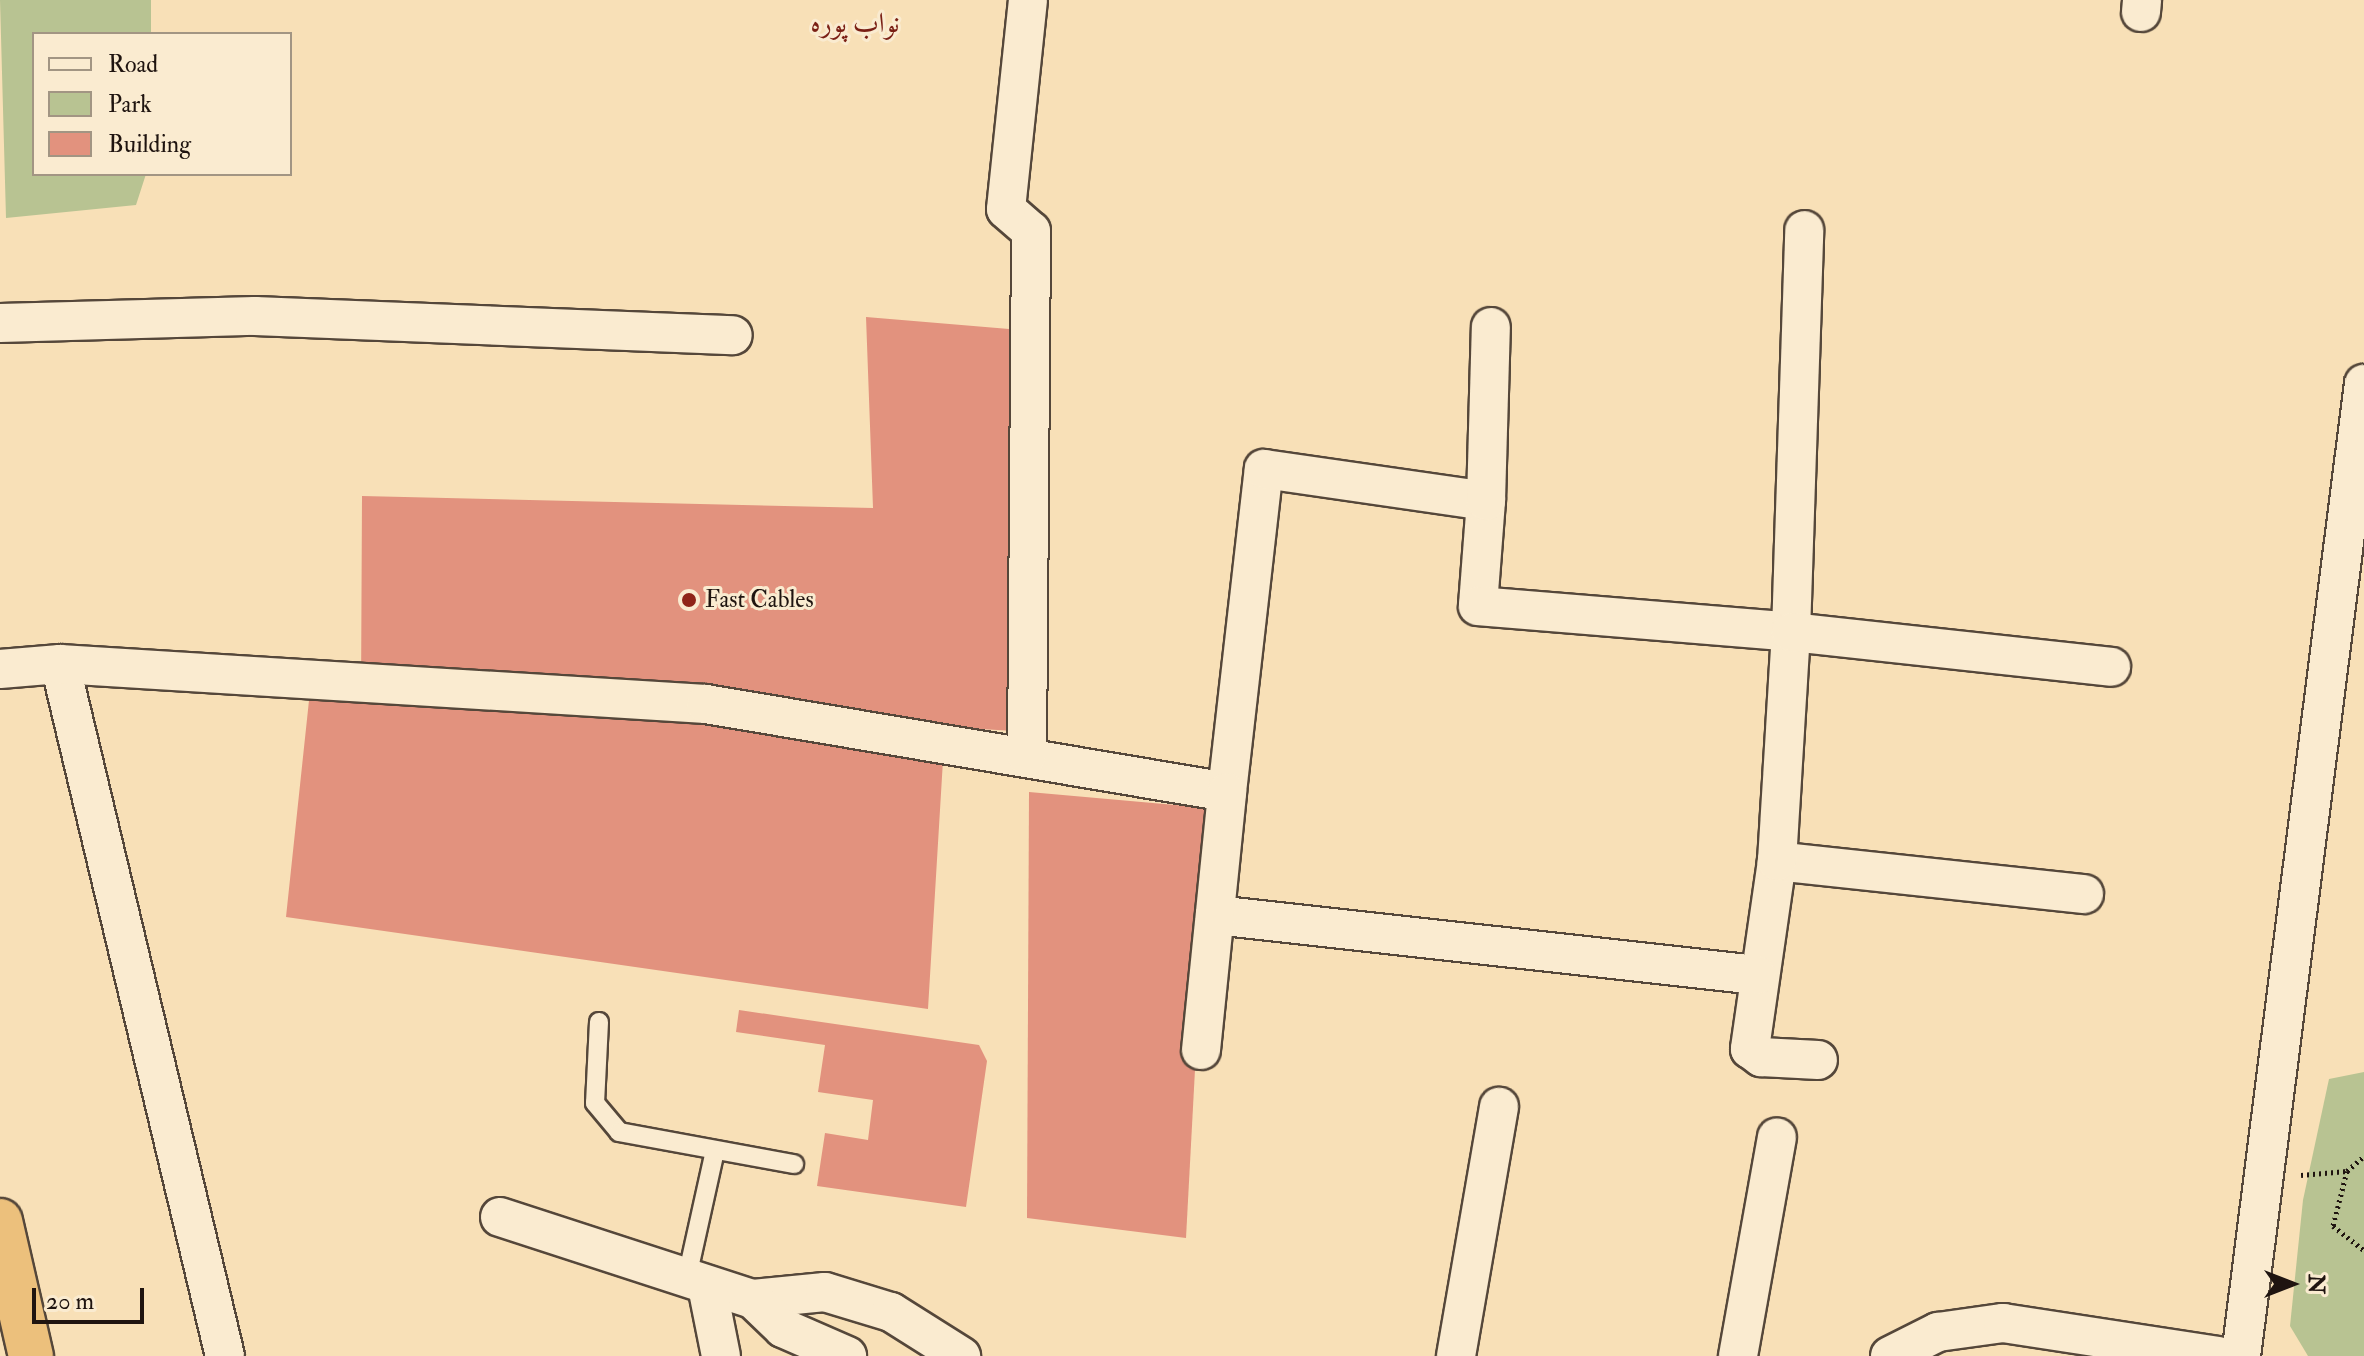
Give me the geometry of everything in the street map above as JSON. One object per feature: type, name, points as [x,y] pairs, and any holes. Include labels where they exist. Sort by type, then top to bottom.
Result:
[{"type":"highway","points":[[0,1221],[31,1356]]},
{"type":"street","points":[[1027,756],[1031,231],[1006,209],[1028,0]]},
{"type":"street","points":[[1804,230],[1791,632],[1777,861],[1757,975],[1750,1049],[1761,1057],[1818,1060]]},
{"type":"street","points":[[0,323],[255,316],[733,335]]},
{"type":"street","points":[[1491,327],[1486,501],[1478,606],[1791,632],[2111,667]]},
{"type":"street","points":[[2241,1356],[2358,501],[2364,384]]},
{"type":"street","points":[[1201,1050],[1264,469],[1486,501]]},
{"type":"street","points":[[60,664],[225,1356]]},
{"type":"street","points":[[0,669],[60,664],[706,704],[1227,792]]},
{"type":"street","points":[[1777,861],[2084,894]]},
{"type":"street","points":[[1215,915],[1757,975]]},
{"type":"street","points":[[1456,1356],[1499,1107]]},
{"type":"street","points":[[1738,1356],[1777,1137]]},
{"type":"street","points":[[500,1217],[753,1299],[825,1292],[891,1312],[961,1356]]},
{"type":"street","points":[[697,1282],[721,1356]]},
{"type":"street","points":[[753,1299],[783,1328],[847,1356]]},
{"type":"street","points":[[1890,1356],[1938,1332],[2003,1323],[2218,1356]]},
{"type":"lane","points":[[599,1022],[594,1083],[603,1120],[619,1132],[794,1164]]},
{"type":"lane","points":[[697,1282],[715,1151]]},
{"type":"path","points":[[2364,1156],[2347,1171],[2333,1226],[2364,1250]]},
{"type":"path","points":[[2264,1178],[2347,1171]]},
{"type":"green space","points":[[0,0],[151,0],[151,32],[32,32],[32,176],[145,176],[136,205],[6,218]]},
{"type":"green space","points":[[2364,1072],[2364,1356],[2308,1356],[2290,1326],[2303,1200],[2329,1079]]},
{"type":"building","name":"Fast Cables","points":[[866,317],[1021,330],[1015,731],[945,727],[928,1009],[286,917],[310,691],[361,694],[362,496],[873,508]]},
{"type":"building","points":[[1029,792],[1209,808],[1186,1238],[1027,1218]]},
{"type":"building","points":[[739,1010],[979,1045],[987,1061],[966,1207],[817,1186],[825,1133],[868,1140],[873,1100],[818,1092],[825,1045],[736,1032]]},
{"type":"place","name":"Fast Cables","points":[[689,600]]},
{"type":"district","name":"نواب پورہ","points":[[855,24]]}]
